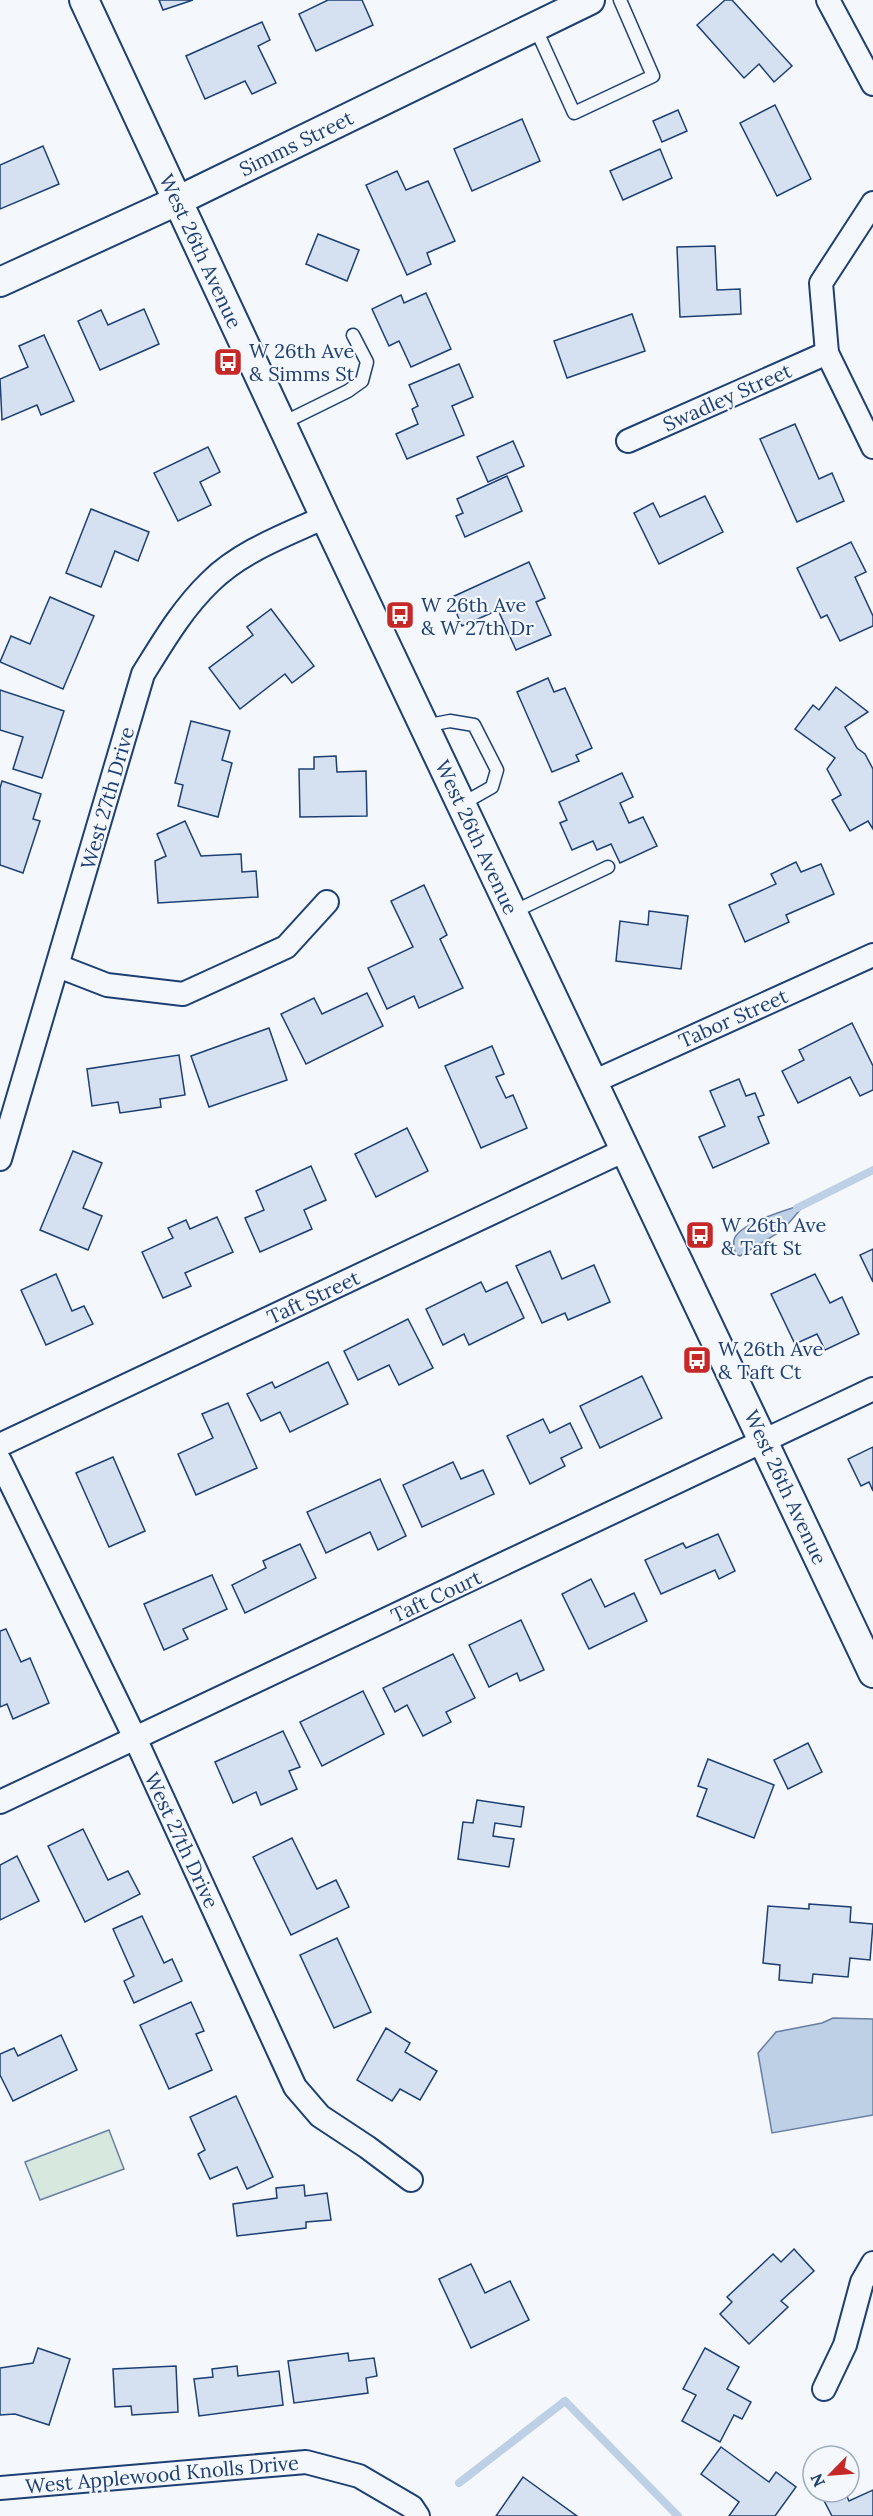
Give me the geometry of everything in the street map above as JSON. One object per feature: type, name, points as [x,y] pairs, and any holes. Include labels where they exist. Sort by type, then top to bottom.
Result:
[{"type":"street","name":"West 26th Avenue","points":[[84,0],[281,424],[873,1672]]},
{"type":"street","name":"Simms Street","points":[[0,282],[177,201],[590,0]]},
{"type":"street","points":[[828,0],[873,84]]},
{"type":"street","points":[[873,203],[821,283],[827,353],[873,447]]},
{"type":"street","name":"Swadley Street","points":[[628,441],[827,353]]},
{"type":"street","name":"West 27th Drive","points":[[0,1159],[143,674],[187,606],[211,580],[262,546],[325,517]]},
{"type":"street","points":[[58,966],[107,985],[183,994],[286,947],[327,902]]},
{"type":"street","name":"Tabor Street","points":[[593,1082],[873,955]]},
{"type":"street","name":"Taft Street","points":[[0,1445],[625,1150]]},
{"type":"street","name":"Taft Court","points":[[0,1802],[873,1389]]},
{"type":"street","name":"West 27th Drive","points":[[0,1461],[135,1738],[295,2087],[320,2116],[411,2180]]},
{"type":"street","points":[[824,2389],[845,2345],[862,2282],[873,2263]]},
{"type":"street","name":"West Applewood Knolls Drive","points":[[0,2488],[306,2462],[359,2476],[412,2507],[418,2516]]},
{"type":"lane","points":[[535,27],[574,113],[653,76],[620,0]]},
{"type":"lane","points":[[281,424],[348,391],[362,381],[367,362],[353,334]]},
{"type":"lane","points":[[424,726],[450,722],[474,725],[497,770],[492,787],[462,804]]},
{"type":"lane","points":[[513,912],[608,867]]},
{"type":"shaded area","points":[[109,2130],[124,2169],[40,2200],[25,2162]]},
{"type":"water","points":[[805,1204],[783,1230],[740,1256],[735,1254],[734,1240],[745,1228],[754,1222]]},
{"type":"water","points":[[833,2018],[873,2019],[873,2115],[772,2133],[758,2053],[776,2032],[822,2023]]},
{"type":"building","points":[[159,0],[193,0],[163,10]]},
{"type":"building","points":[[328,0],[362,0],[373,25],[316,51],[299,14]]},
{"type":"building","points":[[725,0],[732,0],[792,66],[774,82],[759,64],[744,78],[697,25]]},
{"type":"building","points":[[262,22],[270,40],[258,46],[276,83],[252,94],[245,81],[205,99],[186,56]]},
{"type":"building","points":[[775,105],[811,179],[777,196],[740,123]]},
{"type":"building","points":[[678,110],[687,131],[662,142],[653,121]]},
{"type":"building","points":[[522,119],[540,161],[472,191],[454,149]]},
{"type":"building","points":[[43,146],[59,184],[0,209],[0,165]]},
{"type":"building","points":[[660,149],[672,178],[623,200],[610,171]]},
{"type":"building","points":[[397,171],[406,190],[428,181],[455,241],[427,253],[431,264],[407,275],[366,185]]},
{"type":"building","points":[[318,234],[359,250],[347,281],[306,264]]},
{"type":"building","points":[[715,246],[717,290],[740,289],[741,314],[680,317],[677,247]]},
{"type":"building","points":[[426,293],[451,349],[411,367],[399,341],[389,346],[372,309],[401,295],[404,303]]},
{"type":"building","points":[[144,309],[159,344],[100,370],[78,321],[101,310],[108,325]]},
{"type":"building","points":[[632,314],[645,351],[567,378],[554,341]]},
{"type":"building","points":[[44,335],[74,401],[41,415],[37,405],[2,420],[0,379],[28,367],[19,346]]},
{"type":"building","points":[[459,364],[473,397],[452,406],[464,435],[407,459],[396,434],[418,424],[412,409],[418,406],[409,385]]},
{"type":"building","points":[[795,424],[819,479],[832,473],[844,501],[797,522],[760,439]]},
{"type":"building","points":[[513,441],[524,466],[488,482],[477,457]]},
{"type":"building","points":[[208,447],[220,472],[200,482],[211,505],[178,521],[154,473]]},
{"type":"building","points":[[507,476],[522,511],[465,537],[456,516],[463,513],[457,499]]},
{"type":"building","points":[[705,496],[723,532],[659,564],[634,513],[653,503],[660,517]]},
{"type":"building","points":[[91,509],[149,532],[138,561],[115,551],[101,587],[66,573]]},
{"type":"building","points":[[851,542],[866,572],[855,577],[873,616],[873,626],[840,641],[827,615],[821,618],[797,568]]},
{"type":"building","points":[[529,562],[545,598],[536,602],[551,635],[516,650],[498,610],[462,626],[450,598]]},
{"type":"building","points":[[50,597],[94,616],[63,689],[0,662],[11,636],[30,644]]},
{"type":"building","points":[[271,609],[314,666],[292,683],[285,674],[240,709],[209,668],[253,635],[247,627]]},
{"type":"building","points":[[548,678],[554,692],[565,688],[592,748],[576,755],[579,761],[552,772],[517,692]]},
{"type":"building","points":[[836,687],[868,712],[845,727],[873,769],[873,829],[868,821],[850,831],[832,800],[841,795],[827,769],[835,758],[795,729],[813,705],[819,710]]},
{"type":"building","points":[[0,690],[64,711],[42,778],[13,769],[23,737],[0,730]]},
{"type":"building","points":[[191,721],[230,731],[222,760],[232,763],[218,817],[178,806],[183,785],[175,783]]},
{"type":"building","points":[[336,756],[337,772],[366,771],[367,816],[300,817],[299,769],[314,769],[314,757]]},
{"type":"building","points":[[622,773],[633,797],[620,803],[629,823],[643,817],[657,846],[620,863],[611,844],[597,850],[593,841],[572,850],[560,823],[567,820],[559,802]]},
{"type":"building","points":[[2,781],[41,794],[33,819],[40,821],[23,873],[0,865],[0,788]]},
{"type":"building","points":[[185,821],[201,856],[241,854],[242,872],[256,871],[258,897],[158,903],[155,861],[166,856],[157,834]]},
{"type":"building","points":[[796,862],[801,872],[821,864],[834,894],[786,915],[789,922],[745,942],[729,905],[776,884],[771,874]]},
{"type":"building","points":[[424,885],[447,935],[440,939],[463,988],[419,1008],[414,996],[387,1009],[368,968],[413,947],[391,901]]},
{"type":"building","points":[[649,911],[688,916],[681,969],[616,961],[620,921],[648,925]]},
{"type":"building","points":[[367,993],[383,1026],[306,1064],[281,1014],[314,998],[322,1014]]},
{"type":"building","points":[[852,1023],[873,1066],[873,1090],[860,1096],[850,1077],[798,1103],[782,1071],[804,1060],[799,1050]]},
{"type":"building","points":[[269,1028],[287,1080],[209,1107],[191,1056]]},
{"type":"building","points":[[492,1046],[504,1074],[496,1077],[506,1098],[513,1095],[527,1128],[481,1148],[445,1066]]},
{"type":"building","points":[[179,1055],[185,1095],[160,1099],[161,1107],[120,1113],[118,1102],[92,1106],[87,1069]]},
{"type":"building","points":[[739,1079],[746,1096],[755,1093],[764,1115],[758,1117],[769,1143],[713,1168],[699,1137],[725,1126],[710,1091]]},
{"type":"building","points":[[407,1128],[428,1171],[376,1197],[355,1154]]},
{"type":"building","points":[[73,1151],[102,1163],[83,1208],[102,1216],[88,1250],[40,1230]]},
{"type":"building","points":[[311,1166],[326,1200],[304,1210],[312,1229],[260,1252],[245,1218],[264,1210],[256,1191]]},
{"type":"building","points":[[217,1217],[233,1252],[185,1273],[191,1286],[163,1298],[142,1252],[173,1238],[168,1228],[186,1220],[190,1229]]},
{"type":"building","points":[[873,1249],[873,1282],[860,1255]]},
{"type":"building","points":[[550,1251],[562,1279],[594,1265],[610,1302],[568,1320],[565,1313],[542,1323],[516,1266]]},
{"type":"building","points":[[56,1274],[72,1311],[84,1306],[93,1324],[46,1345],[21,1290]]},
{"type":"building","points":[[815,1274],[830,1303],[842,1297],[859,1334],[825,1350],[817,1334],[795,1344],[771,1294]]},
{"type":"building","points":[[481,1282],[486,1292],[507,1282],[524,1318],[469,1345],[464,1334],[443,1345],[426,1309]]},
{"type":"building","points":[[408,1319],[433,1368],[399,1385],[389,1365],[358,1380],[344,1351]]},
{"type":"building","points":[[328,1362],[348,1404],[290,1432],[280,1412],[261,1421],[247,1394],[272,1382],[275,1388]]},
{"type":"building","points":[[642,1376],[662,1418],[600,1448],[580,1406]]},
{"type":"building","points":[[228,1403],[257,1468],[196,1495],[178,1454],[213,1438],[202,1414]]},
{"type":"building","points":[[543,1419],[550,1433],[570,1423],[582,1448],[561,1458],[565,1466],[530,1484],[507,1436]]},
{"type":"building","points":[[873,1447],[873,1491],[869,1482],[861,1486],[848,1459]]},
{"type":"building","points":[[113,1457],[145,1531],[109,1547],[76,1473]]},
{"type":"building","points":[[453,1462],[461,1479],[483,1470],[494,1494],[422,1527],[403,1485]]},
{"type":"building","points":[[380,1479],[406,1536],[378,1550],[370,1532],[326,1553],[307,1512]]},
{"type":"building","points":[[718,1534],[735,1571],[719,1579],[715,1570],[661,1594],[645,1560],[683,1543],[686,1548]]},
{"type":"building","points":[[300,1544],[316,1578],[245,1613],[232,1585],[266,1568],[263,1561]]},
{"type":"building","points":[[212,1575],[227,1609],[183,1629],[188,1639],[164,1650],[144,1604]]},
{"type":"building","points":[[591,1579],[605,1607],[634,1593],[647,1621],[589,1649],[562,1594]]},
{"type":"building","points":[[521,1620],[544,1670],[520,1681],[517,1673],[489,1687],[469,1645]]},
{"type":"building","points":[[6,1629],[21,1662],[30,1658],[49,1703],[13,1719],[7,1704],[0,1707],[0,1631]]},
{"type":"building","points":[[453,1654],[475,1698],[446,1712],[451,1722],[423,1736],[407,1705],[395,1712],[383,1688]]},
{"type":"building","points":[[363,1691],[384,1734],[322,1766],[300,1722]]},
{"type":"building","points":[[283,1731],[300,1767],[289,1771],[297,1789],[261,1805],[256,1792],[233,1803],[215,1762]]},
{"type":"building","points":[[808,1743],[822,1772],[788,1789],[774,1760]]},
{"type":"building","points":[[708,1759],[774,1785],[754,1838],[697,1816],[707,1789],[698,1786]]},
{"type":"building","points":[[477,1800],[524,1807],[521,1827],[495,1823],[493,1836],[514,1839],[509,1867],[458,1859],[463,1822],[473,1823]]},
{"type":"building","points":[[83,1829],[108,1880],[128,1871],[140,1894],[85,1922],[48,1846]]},
{"type":"building","points":[[292,1838],[317,1889],[336,1880],[349,1907],[291,1935],[253,1857]]},
{"type":"building","points":[[17,1856],[39,1901],[0,1920],[0,1865]]},
{"type":"building","points":[[809,1904],[851,1907],[850,1922],[873,1924],[870,1960],[850,1958],[848,1977],[813,1974],[812,1983],[779,1980],[780,1965],[763,1963],[768,1906],[809,1909]]},
{"type":"building","points":[[142,1916],[164,1963],[172,1959],[182,1981],[134,2003],[124,1981],[134,1976],[113,1929]]},
{"type":"building","points":[[337,1938],[371,2012],[334,2028],[300,1955]]},
{"type":"building","points":[[191,2002],[204,2031],[196,2034],[212,2070],[169,2089],[140,2025]]},
{"type":"building","points":[[386,2028],[410,2043],[405,2052],[437,2071],[420,2100],[400,2089],[392,2101],[357,2080]]},
{"type":"building","points":[[61,2035],[77,2070],[13,2101],[0,2075],[0,2054],[14,2048],[18,2056]]},
{"type":"building","points":[[236,2096],[273,2177],[247,2189],[237,2167],[210,2179],[198,2154],[205,2150],[190,2117]]},
{"type":"building","points":[[304,2185],[305,2196],[327,2193],[331,2220],[306,2222],[306,2228],[237,2236],[233,2204],[277,2198],[276,2188]]},
{"type":"building","points":[[794,2249],[814,2271],[781,2301],[788,2307],[749,2344],[720,2314],[732,2302],[727,2297],[773,2254],[781,2262]]},
{"type":"building","points":[[471,2264],[485,2293],[510,2281],[529,2320],[471,2348],[439,2279]]},
{"type":"building","points":[[38,2348],[70,2359],[49,2425],[15,2414],[0,2415],[0,2368],[33,2363]]},
{"type":"building","points":[[705,2348],[739,2367],[727,2389],[751,2402],[742,2419],[734,2415],[720,2442],[682,2421],[696,2395],[683,2389]]},
{"type":"building","points":[[348,2353],[349,2361],[374,2358],[377,2376],[366,2378],[368,2393],[294,2403],[288,2361]]},
{"type":"building","points":[[176,2366],[178,2412],[132,2415],[131,2406],[115,2407],[113,2369]]},
{"type":"building","points":[[237,2366],[238,2376],[279,2371],[283,2405],[199,2416],[194,2379],[213,2377],[212,2369]]},
{"type":"building","points":[[721,2447],[769,2482],[776,2472],[796,2487],[775,2516],[729,2516],[739,2502],[701,2474]]},
{"type":"building","points":[[523,2477],[577,2516],[496,2516]]},
{"type":"building","points":[[873,2490],[873,2516],[832,2516],[826,2504],[861,2504],[861,2496]]},
{"type":"waterway","points":[[797,1208],[873,1170]]},
{"type":"waterway","points":[[459,2483],[565,2401],[678,2516]]},
{"type":"place","name":"W 26th Ave & Simms St","points":[[228,362]]},
{"type":"place","name":"W 26th Ave & W 27th Dr","points":[[400,615]]},
{"type":"place","name":"W 26th Ave & Taft St","points":[[700,1235]]},
{"type":"place","name":"W 26th Ave & Taft Ct","points":[[697,1360]]}]
